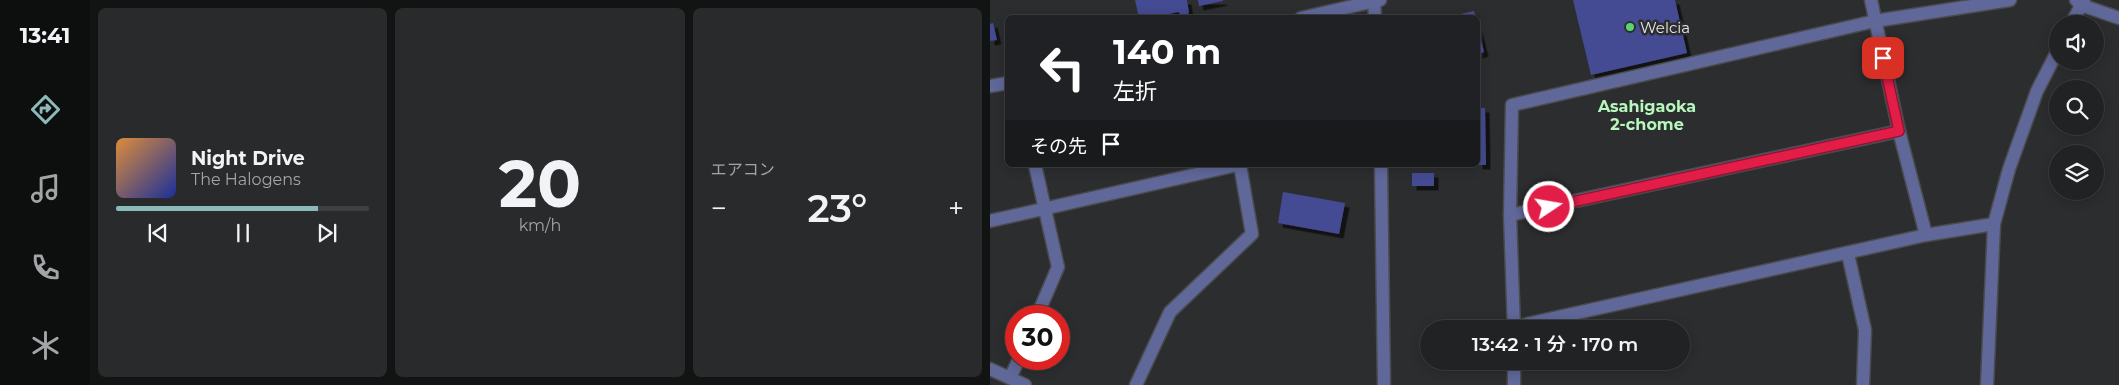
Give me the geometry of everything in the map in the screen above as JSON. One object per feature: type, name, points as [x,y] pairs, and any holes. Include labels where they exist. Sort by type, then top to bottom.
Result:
[{"type":"street","points":[[1871,0],[1899,131],[1926,235]]},
{"type":"street","points":[[1514,320],[1510,215],[1512,105],[1875,21],[2010,0]]},
{"type":"street","points":[[1314,15],[1377,1],[1375,15]]},
{"type":"street","points":[[2075,15],[2081,2],[2119,18]]},
{"type":"street","points":[[1987,385],[1994,224],[2009,169],[2036,90],[2049,66]]},
{"type":"street","points":[[990,86],[1005,84]]},
{"type":"street","points":[[1510,215],[1899,131]]},
{"type":"street","points":[[1035,167],[1058,267],[1042,305]]},
{"type":"street","points":[[990,221],[1230,167]]},
{"type":"street","points":[[1136,385],[1170,312],[1252,234],[1239,167]]},
{"type":"street","points":[[1381,167],[1384,385]]},
{"type":"street","points":[[1550,320],[1926,235],[1994,224]]},
{"type":"street","points":[[1848,254],[1865,330],[1863,385]]},
{"type":"street","points":[[990,369],[1025,385]]},
{"type":"street","points":[[1010,378],[1014,370]]},
{"type":"street","points":[[1514,370],[1514,385]]},
{"type":"building","points":[[1135,0],[1187,0],[1189,13],[1185,15],[1178,12],[1165,15],[1138,15]]},
{"type":"building","points":[[1198,0],[1223,0],[1223,1],[1199,6]]},
{"type":"building","name":"Welcia","points":[[1573,0],[1675,0],[1687,53],[1591,75]]},
{"type":"building","points":[[1474,11],[1475,15],[1456,15]]},
{"type":"building","points":[[993,23],[997,40],[990,41],[990,24]]},
{"type":"building","points":[[1480,36],[1484,52],[1480,53]]},
{"type":"building","points":[[1480,108],[1485,108],[1486,165],[1480,165]]},
{"type":"building","points":[[1412,173],[1434,173],[1434,186],[1412,186]]},
{"type":"building","points":[[1283,192],[1345,203],[1339,234],[1278,223]]},
{"type":"place","name":"Welcia","points":[[1630,27]]},
{"type":"district","name":"Asahigaoka 2-chome","points":[[1647,115]]},
{"type":"route","points":[[1549,207],[1899,131],[1883,58]]}]
